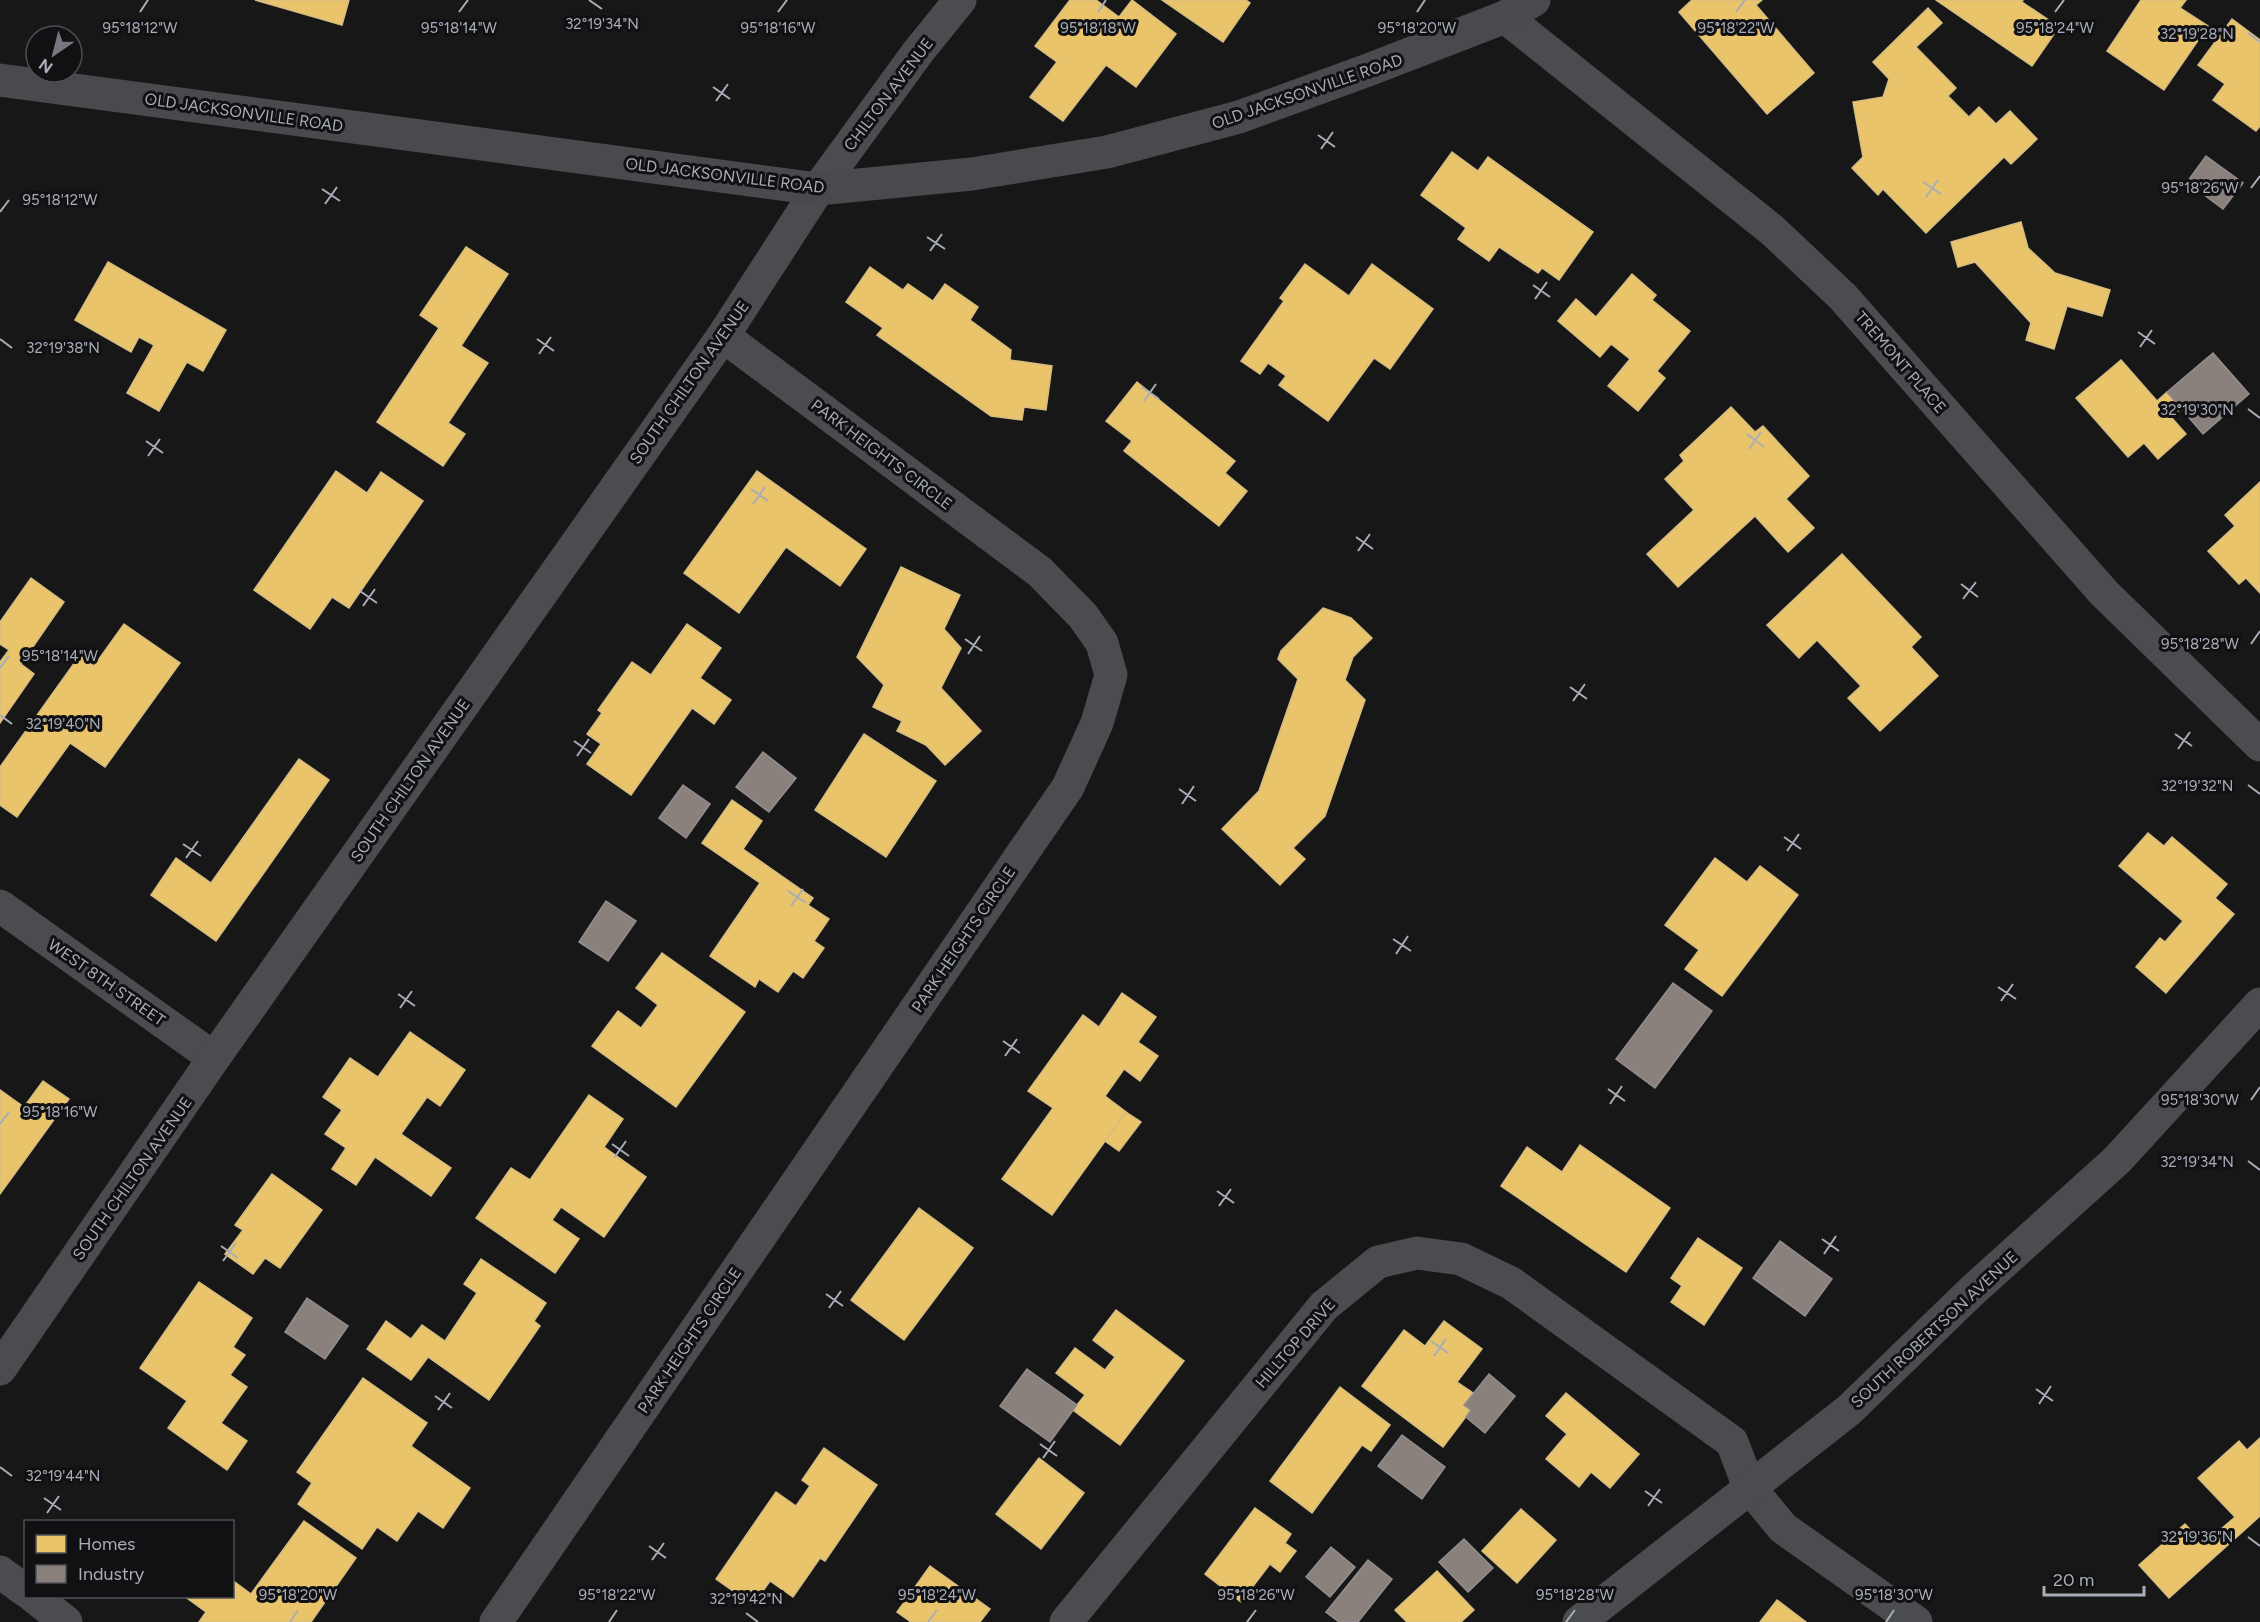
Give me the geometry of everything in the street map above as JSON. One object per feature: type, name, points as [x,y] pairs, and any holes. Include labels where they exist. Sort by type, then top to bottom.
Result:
[{"type":"main road","name":"OLD JACKSONVILLE ROAD","points":[[0,80],[818,189],[972,174],[1107,152],[1239,117],[1505,17],[1534,0]]},
{"type":"street","name":"CHILTON AVENUE","points":[[818,189],[918,52],[960,0]]},
{"type":"street","name":"TREMONT PLACE","points":[[1505,17],[1772,230],[1844,297],[2104,593],[2260,745]]},
{"type":"street","name":"SOUTH CHILTON AVENUE","points":[[0,1369],[214,1058],[723,336],[818,189]]},
{"type":"street","name":"PARK HEIGHTS CIRCLE","points":[[496,1622],[1068,787],[1097,723],[1111,675],[1102,643],[1083,616],[1040,572],[723,336]]},
{"type":"street","name":"WEST 8TH STREET","points":[[0,906],[214,1058]]},
{"type":"street","name":"SOUTH ROBERTSON AVENUE","points":[[1579,1622],[1849,1410],[1972,1291],[2117,1160],[2260,1004]]},
{"type":"street","name":"HILLTOP DRIVE","points":[[1066,1622],[1324,1306],[1378,1263],[1417,1253],[1461,1259],[1511,1282],[1732,1442],[1749,1487],[1783,1528],[1916,1622]]},
{"type":"street","points":[[0,1572],[24,1590]]},
{"type":"street","points":[[36,1598],[66,1622]]},
{"type":"building: Homes","points":[[255,0],[349,0],[342,25]]},
{"type":"building: Homes","points":[[1070,0],[1096,0],[1119,17],[1132,0],[1176,34],[1136,87],[1106,65],[1063,121],[1030,97],[1057,62],[1035,46]]},
{"type":"building: Homes","points":[[1162,0],[1246,0],[1250,3],[1223,42]]},
{"type":"building: Homes","points":[[1692,0],[1762,0],[1756,5],[1814,73],[1767,114],[1679,12]]},
{"type":"building: Homes","points":[[1936,0],[2023,0],[2022,2],[2059,27],[2032,66]]},
{"type":"building: Homes","points":[[2141,0],[2186,0],[2180,8],[2208,26],[2164,90],[2107,51]]},
{"type":"building: Homes","points":[[1928,8],[1942,23],[1916,47],[1956,88],[1948,96],[1969,117],[1979,107],[1996,124],[2010,111],[2037,139],[2011,164],[2004,157],[1926,233],[1883,189],[1878,195],[1852,168],[1863,157],[1853,102],[1883,97],[1889,79],[1873,62]]},
{"type":"building: Homes","points":[[2232,19],[2260,40],[2260,126],[2256,131],[2213,100],[2225,84],[2198,65]]},
{"type":"building: Homes","points":[[1452,152],[1478,171],[1488,157],[1593,232],[1559,280],[1542,268],[1538,273],[1499,247],[1489,261],[1458,239],[1466,228],[1421,195]]},
{"type":"building: Homes","points":[[2021,222],[2028,248],[2055,273],[2110,290],[2102,316],[2067,306],[2054,349],[2026,340],[2031,323],[1975,262],[1958,267],[1951,242]]},
{"type":"building: Homes","points":[[466,247],[508,274],[461,346],[488,363],[448,423],[465,434],[443,466],[377,422],[439,328],[420,315]]},
{"type":"building: Homes","points":[[108,262],[226,330],[203,371],[187,362],[159,411],[127,393],[154,345],[139,337],[131,352],[75,320]]},
{"type":"building: Homes","points":[[1305,264],[1349,296],[1372,264],[1433,309],[1390,369],[1374,358],[1328,421],[1279,385],[1286,376],[1268,363],[1260,374],[1241,361],[1284,301],[1280,298]]},
{"type":"building: Homes","points":[[870,267],[903,290],[908,284],[933,301],[945,284],[978,307],[970,320],[1011,350],[1010,360],[1052,366],[1046,410],[1024,407],[1022,420],[991,416],[877,335],[883,328],[846,302]]},
{"type":"building: Homes","points":[[1632,274],[1656,295],[1652,300],[1690,331],[1657,371],[1665,378],[1638,411],[1608,386],[1630,359],[1611,344],[1600,357],[1558,321],[1576,299],[1596,317]]},
{"type":"building: Homes","points":[[2121,360],[2157,401],[2167,392],[2181,409],[2171,417],[2186,434],[2158,459],[2144,443],[2128,457],[2076,398]]},
{"type":"building: Homes","points":[[1137,382],[1235,461],[1225,473],[1247,491],[1219,526],[1124,451],[1132,441],[1106,421]]},
{"type":"building: Homes","points":[[1731,407],[1755,432],[1763,426],[1809,476],[1786,499],[1814,528],[1788,552],[1755,516],[1678,587],[1647,554],[1694,510],[1665,479],[1684,461],[1680,455]]},
{"type":"building: Homes","points":[[336,471],[367,493],[381,472],[423,501],[349,608],[332,597],[310,629],[254,590]]},
{"type":"building: Homes","points":[[757,471],[866,549],[840,586],[786,547],[739,613],[684,573]]},
{"type":"building: Homes","points":[[2260,482],[2260,593],[2246,578],[2239,584],[2208,551],[2235,526],[2225,515]]},
{"type":"building: Homes","points":[[1842,554],[1921,637],[1911,647],[1938,676],[1880,731],[1848,698],[1861,686],[1817,640],[1799,658],[1767,625]]},
{"type":"building: Homes","points":[[901,567],[960,595],[944,629],[961,648],[941,688],[981,731],[945,765],[926,745],[897,731],[902,721],[873,707],[884,685],[857,657]]},
{"type":"building: Homes","points":[[31,578],[64,602],[21,664],[34,674],[0,723],[0,662],[9,650],[0,644],[0,622]]},
{"type":"building: Homes","points":[[1323,608],[1351,618],[1372,638],[1353,657],[1345,680],[1365,700],[1325,816],[1293,848],[1305,859],[1280,885],[1222,829],[1259,791],[1298,679],[1278,659],[1281,651]]},
{"type":"building: Homes","points":[[124,624],[180,663],[105,767],[70,743],[17,817],[0,805],[0,767],[80,655],[94,666]]},
{"type":"building: Homes","points":[[687,624],[721,648],[700,678],[731,700],[714,724],[692,708],[631,795],[587,764],[601,744],[587,734],[602,713],[598,710],[632,662],[651,675]]},
{"type":"building: Homes","points":[[864,734],[936,781],[886,857],[815,810]]},
{"type":"building: Homes","points":[[299,759],[329,780],[216,941],[151,895],[176,858],[211,883]]},
{"type":"building: Homes","points":[[732,800],[762,821],[743,849],[813,898],[808,905],[829,919],[814,941],[824,948],[803,978],[793,971],[778,992],[759,979],[755,987],[710,956],[760,883],[702,843]]},
{"type":"building: Homes","points":[[2148,833],[2164,846],[2172,837],[2227,884],[2215,898],[2234,914],[2166,993],[2136,967],[2160,938],[2165,942],[2183,921],[2119,866]]},
{"type":"building: Homes","points":[[1715,858],[1747,882],[1760,866],[1798,895],[1722,996],[1685,969],[1699,950],[1665,925]]},
{"type":"building: Homes","points":[[662,953],[745,1012],[676,1107],[592,1046],[618,1011],[641,1028],[658,1005],[636,988]]},
{"type":"building: Homes","points":[[1122,993],[1156,1017],[1138,1042],[1158,1056],[1140,1081],[1124,1069],[1105,1096],[1126,1112],[1052,1215],[1002,1179],[1053,1108],[1028,1091],[1083,1015],[1099,1027]]},
{"type":"building: Homes","points":[[410,1032],[465,1070],[440,1106],[427,1097],[401,1134],[451,1168],[431,1196],[375,1157],[356,1185],[332,1169],[346,1148],[325,1134],[342,1110],[323,1097],[350,1058],[378,1077]]},
{"type":"building: Homes","points":[[43,1081],[69,1099],[0,1194],[0,1090],[24,1107]]},
{"type":"building: Homes","points":[[589,1095],[623,1119],[604,1147],[646,1177],[604,1237],[561,1207],[552,1220],[579,1239],[555,1273],[476,1218],[511,1168],[530,1180]]},
{"type":"building: Homes","points":[[1126,1112],[1141,1122],[1119,1151],[1105,1141]]},
{"type":"building: Homes","points":[[1580,1145],[1670,1208],[1626,1272],[1501,1186],[1527,1147],[1562,1172]]},
{"type":"building: Homes","points":[[272,1174],[322,1210],[280,1268],[265,1258],[253,1274],[225,1254],[243,1230],[235,1225]]},
{"type":"building: Homes","points":[[919,1208],[973,1248],[904,1340],[851,1300]]},
{"type":"building: Homes","points":[[1698,1238],[1742,1268],[1704,1325],[1671,1302],[1682,1286],[1671,1278]]},
{"type":"building: Homes","points":[[481,1259],[546,1303],[534,1321],[540,1326],[489,1400],[428,1357],[411,1380],[367,1349],[386,1321],[411,1339],[422,1325],[445,1341],[477,1293],[464,1284]]},
{"type":"building: Homes","points":[[199,1282],[252,1318],[233,1347],[245,1355],[230,1375],[247,1387],[221,1423],[247,1441],[227,1470],[168,1428],[187,1401],[140,1368]]},
{"type":"building: Homes","points":[[1116,1310],[1184,1361],[1120,1445],[1073,1410],[1085,1395],[1056,1373],[1075,1348],[1105,1370],[1115,1357],[1093,1340]]},
{"type":"building: Homes","points":[[1444,1321],[1482,1349],[1457,1382],[1473,1393],[1464,1405],[1471,1410],[1443,1447],[1362,1386],[1404,1330],[1425,1346]]},
{"type":"building: Homes","points":[[363,1378],[427,1423],[411,1446],[470,1488],[443,1528],[418,1511],[397,1541],[377,1527],[362,1549],[298,1504],[312,1483],[297,1472]]},
{"type":"building: Homes","points":[[1340,1387],[1390,1425],[1371,1451],[1362,1445],[1312,1513],[1270,1481]]},
{"type":"building: Homes","points":[[1566,1393],[1639,1454],[1610,1488],[1591,1472],[1579,1487],[1546,1459],[1567,1434],[1546,1416]]},
{"type":"building: Homes","points":[[2260,1438],[2260,1516],[2169,1598],[2139,1565],[2185,1524],[2204,1544],[2235,1517],[2198,1478],[2239,1441],[2247,1450]]},
{"type":"building: Homes","points":[[824,1448],[877,1485],[825,1561],[820,1558],[793,1597],[770,1581],[753,1605],[716,1579],[776,1492],[796,1506],[810,1486],[802,1480]]},
{"type":"building: Homes","points":[[1039,1458],[1084,1493],[1041,1549],[996,1514]]},
{"type":"building: Homes","points":[[1255,1508],[1291,1534],[1285,1543],[1296,1551],[1280,1572],[1270,1564],[1241,1602],[1205,1574]]},
{"type":"building: Homes","points":[[1521,1509],[1556,1540],[1517,1583],[1482,1551]]},
{"type":"building: Homes","points":[[304,1521],[356,1558],[311,1622],[199,1622],[206,1612],[187,1598],[234,1598],[234,1581],[251,1594]]},
{"type":"building: Homes","points":[[930,1566],[990,1609],[980,1622],[911,1622],[897,1612]]},
{"type":"building: Homes","points":[[1437,1571],[1474,1610],[1461,1622],[1407,1622],[1395,1610]]},
{"type":"building: Homes","points":[[1777,1600],[1806,1622],[1760,1622]]},
{"type":"building: Industry","points":[[2206,156],[2243,183],[2223,209],[2187,182]]},
{"type":"building: Industry","points":[[2213,353],[2249,394],[2203,434],[2167,392]]},
{"type":"building: Industry","points":[[763,752],[796,778],[769,812],[736,787]]},
{"type":"building: Industry","points":[[683,785],[710,804],[686,838],[659,818]]},
{"type":"building: Industry","points":[[606,901],[636,921],[608,961],[579,942]]},
{"type":"building: Industry","points":[[1673,983],[1712,1011],[1655,1088],[1616,1059]]},
{"type":"building: Industry","points":[[1780,1241],[1832,1279],[1805,1316],[1753,1278]]},
{"type":"building: Industry","points":[[307,1298],[348,1326],[325,1359],[285,1332]]},
{"type":"building: Industry","points":[[1027,1369],[1077,1405],[1050,1442],[1000,1406]]},
{"type":"building: Industry","points":[[1489,1374],[1515,1396],[1485,1433],[1466,1417],[1471,1410],[1464,1405]]},
{"type":"building: Industry","points":[[1402,1435],[1445,1467],[1422,1499],[1378,1466]]},
{"type":"building: Industry","points":[[1464,1539],[1493,1568],[1468,1592],[1439,1562]]},
{"type":"building: Industry","points":[[1331,1547],[1355,1567],[1330,1597],[1306,1577]]},
{"type":"building: Industry","points":[[1368,1560],[1392,1579],[1358,1622],[1339,1622],[1326,1612]]}]
